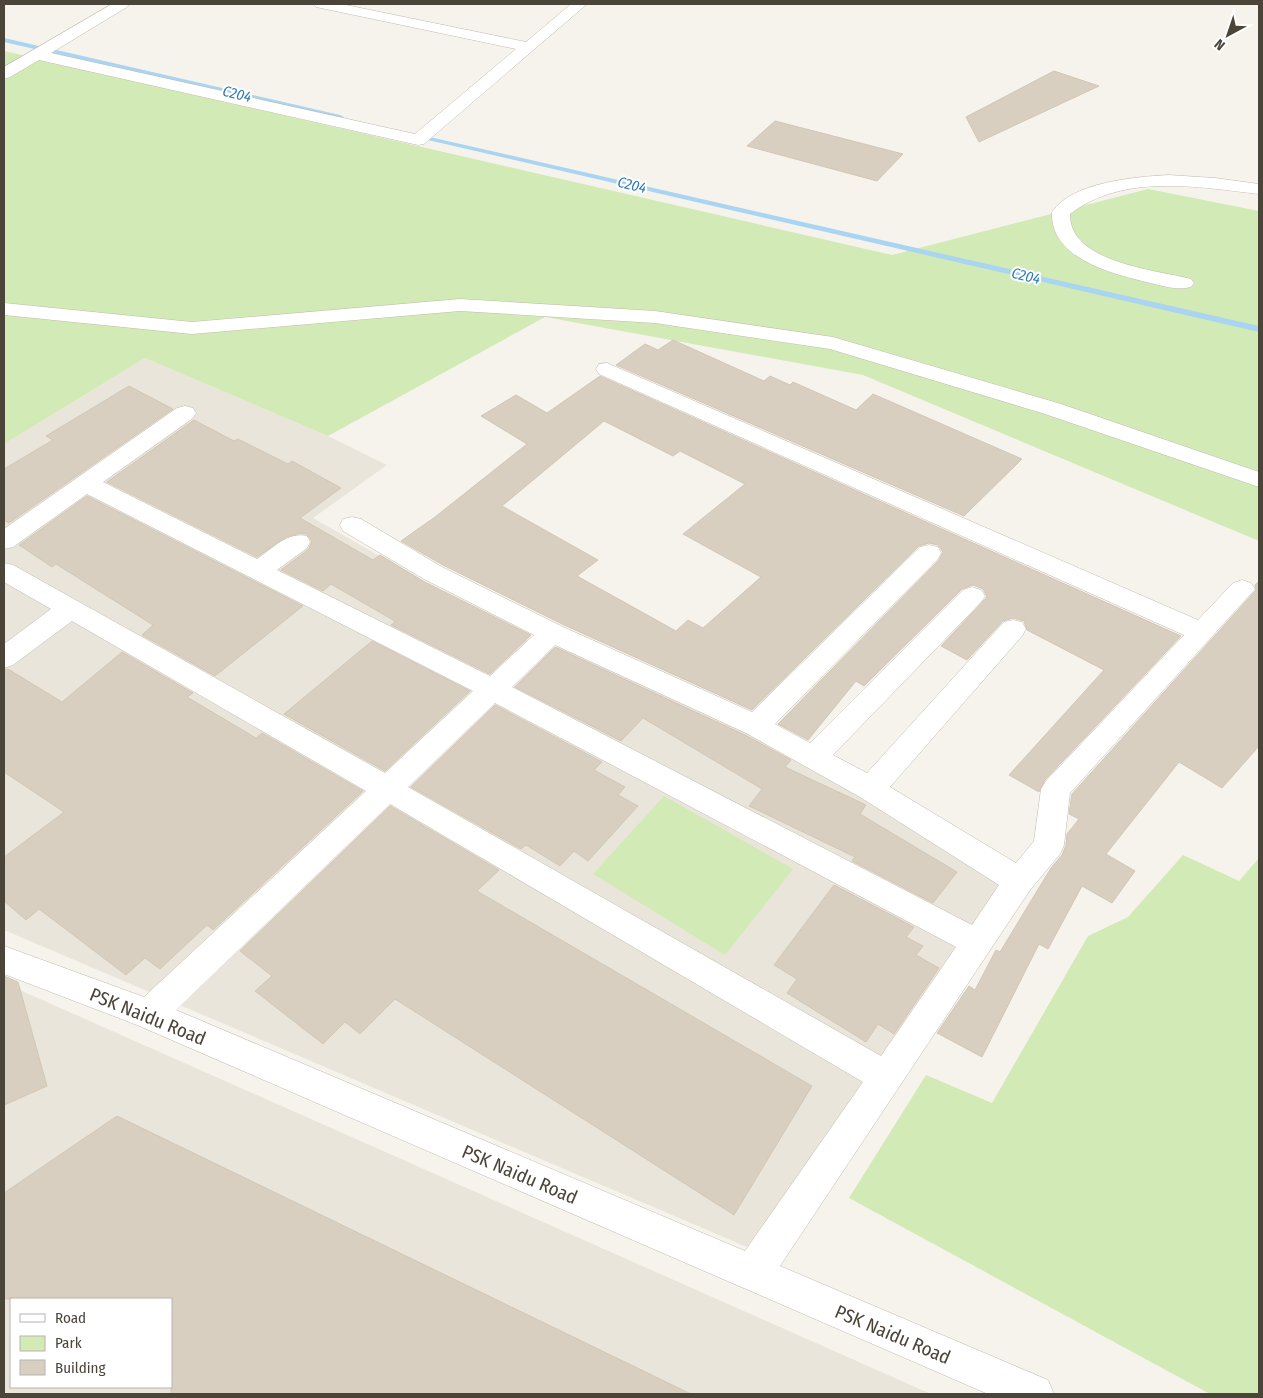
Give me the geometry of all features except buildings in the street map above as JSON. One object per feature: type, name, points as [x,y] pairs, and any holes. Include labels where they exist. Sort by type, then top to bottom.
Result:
[{"type":"street","points":[[4,74],[122,4]]},
{"type":"street","points":[[321,4],[528,47]]},
{"type":"street","points":[[37,54],[423,135],[580,4]]},
{"type":"street","points":[[1184,284],[1140,275],[1094,259],[1072,242],[1061,226],[1061,212],[1081,198],[1113,187],[1152,182],[1205,181],[1259,189]]},
{"type":"street","points":[[4,309],[192,328],[460,305],[655,317],[832,343],[1053,409],[1259,480]]},
{"type":"street","points":[[608,369],[1202,632]]},
{"type":"street","points":[[4,541],[185,413]]},
{"type":"street","points":[[87,484],[492,689],[977,943]]},
{"type":"street","points":[[352,524],[433,573],[552,633],[756,726],[870,789],[1019,882]]},
{"type":"street","points":[[258,571],[298,542]]},
{"type":"street","points":[[756,726],[928,553]]},
{"type":"street","points":[[4,571],[386,788],[886,1078]]},
{"type":"street","points":[[752,1274],[1019,882],[1049,845],[1056,789],[1242,590]]},
{"type":"street","points":[[813,758],[972,596]]},
{"type":"street","points":[[4,658],[70,609]]},
{"type":"street","points":[[870,789],[1013,629]]},
{"type":"street","points":[[149,1014],[552,633]]},
{"type":"street","name":"PSK Naidu Road","points":[[4,960],[149,1014],[1034,1394]]},
{"type":"shaded area","points":[[145,358],[328,436],[387,465],[313,518],[532,643],[608,656],[752,722],[1007,886],[747,1247],[4,930],[4,444]]},
{"type":"shaded area","points":[[4,983],[931,1394],[4,1394]]},
{"type":"green space","points":[[4,51],[892,255],[1148,189],[1259,211],[1259,541],[863,375],[545,317],[328,436],[145,358],[4,444]]},
{"type":"green space","points":[[664,796],[793,869],[725,955],[593,874]]},
{"type":"green space","points":[[1183,855],[1239,881],[1259,858],[1259,1394],[1210,1394],[849,1198],[926,1075],[992,1103],[1088,936],[1128,917]]},
{"type":"waterway","name":"C204","points":[[4,40],[340,117]]},
{"type":"waterway","name":"C204","points":[[415,135],[1259,329]]}]
